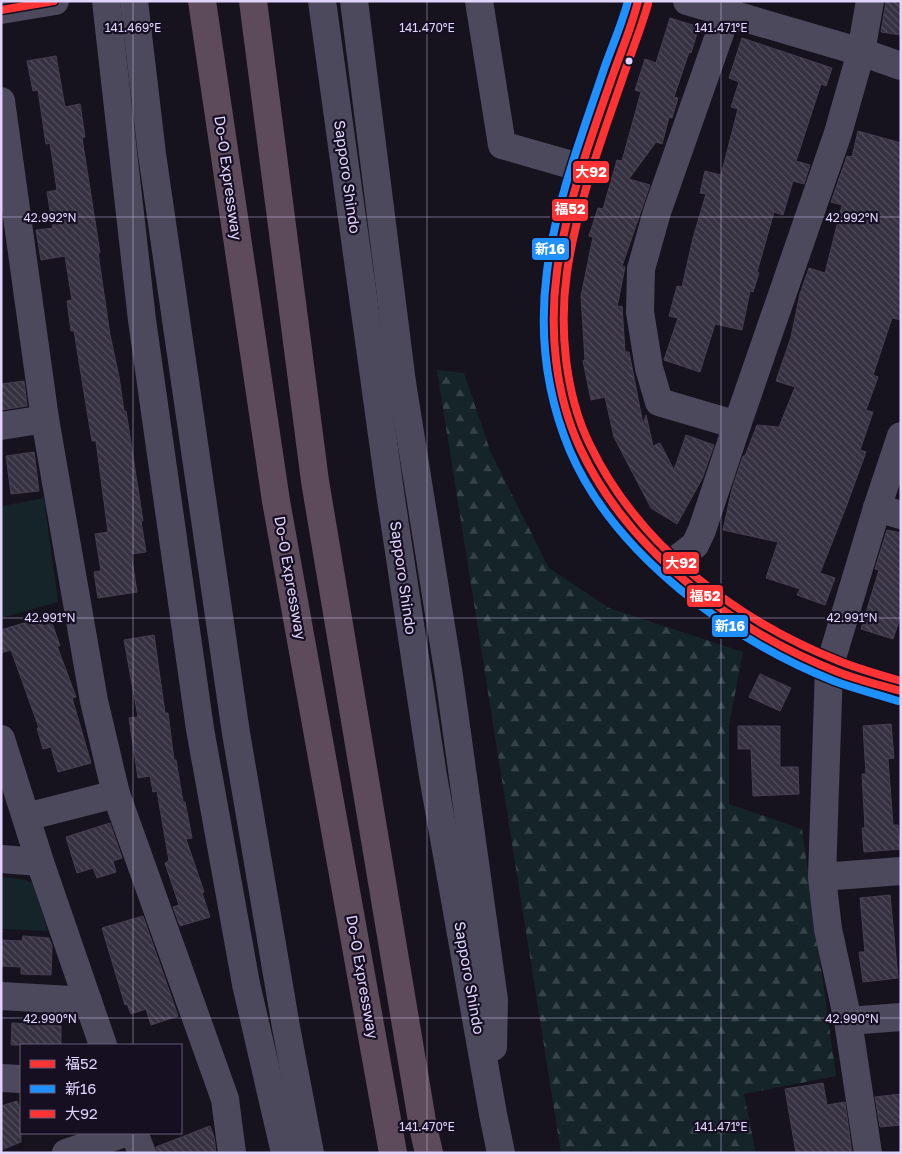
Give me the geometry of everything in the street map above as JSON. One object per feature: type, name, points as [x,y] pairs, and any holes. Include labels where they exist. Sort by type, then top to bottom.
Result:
[{"type":"highway","name":"Do-O Expressway","points":[[202,1],[276,501],[393,1153]]},
{"type":"highway","points":[[253,1],[315,481],[423,1128],[429,1153]]},
{"type":"street","points":[[1,10],[55,1]]},
{"type":"street","points":[[106,1],[142,320],[200,729],[246,984],[285,1153]]},
{"type":"street","points":[[134,1],[153,164],[236,733],[286,1027],[310,1153]]},
{"type":"street","name":"Sapporo Shindo","points":[[322,1],[390,492],[433,776],[501,1153]]},
{"type":"street","points":[[354,1],[402,383],[450,676],[494,1000],[493,1114]]},
{"type":"street","points":[[479,1],[502,145],[582,168]]},
{"type":"street","points":[[638,1],[582,168],[571,204],[560,253],[554,307],[556,365],[564,404],[577,441],[614,507],[668,566],[690,586],[724,610],[775,641],[829,668],[901,691]]},
{"type":"street","points":[[687,1],[728,7],[901,66]]},
{"type":"street","points":[[668,566],[695,545],[702,530],[818,192],[861,52],[870,1]]},
{"type":"street","points":[[728,7],[655,222],[641,269],[640,312],[649,368],[658,402],[737,425]]},
{"type":"street","points":[[1,101],[45,419],[94,701],[116,794],[226,1099],[232,1153]]},
{"type":"street","points":[[1,426],[45,419]]},
{"type":"street","points":[[868,1153],[848,1021],[828,929],[822,877],[829,668],[889,512],[901,436]]},
{"type":"street","points":[[1,739],[40,862],[104,1044]]},
{"type":"street","points":[[26,817],[116,794]]},
{"type":"street","points":[[1,859],[40,862]]},
{"type":"street","points":[[822,877],[901,871]]},
{"type":"street","points":[[1,996],[88,1001]]},
{"type":"street","points":[[848,1021],[901,1017]]},
{"type":"street","points":[[1,1078],[20,1079]]},
{"type":"street","points":[[66,1153],[122,1134]]},
{"type":"street","points":[[134,1134],[142,1153]]},
{"type":"green space","points":[[437,370],[464,373],[491,453],[549,568],[609,608],[743,652],[729,725],[729,804],[802,829],[836,1076],[744,1094],[756,1153],[561,1153]]},
{"type":"green space","points":[[44,498],[58,602],[1,618],[1,506]]},
{"type":"green space","points":[[1,877],[32,882],[48,931],[1,929]]},
{"type":"building","points":[[886,1],[901,1],[901,35],[881,32]]},
{"type":"building","points":[[670,18],[699,27],[674,97],[678,98],[672,118],[669,117],[662,144],[656,142],[629,179],[650,185],[622,266],[625,267],[617,307],[622,306],[625,352],[629,352],[643,424],[646,415],[653,446],[660,443],[674,470],[686,435],[714,445],[702,479],[677,524],[651,508],[614,437],[605,397],[591,400],[583,361],[585,360],[581,296],[593,237],[589,236],[598,208],[603,209],[617,160],[622,161],[641,92],[635,90],[645,59],[656,63]]},
{"type":"building","points":[[742,38],[832,68],[826,86],[821,84],[796,161],[810,165],[804,184],[793,181],[783,215],[774,212],[757,272],[759,273],[753,292],[750,291],[742,330],[715,324],[700,372],[664,360],[678,318],[669,316],[677,286],[682,287],[693,238],[706,194],[700,193],[705,171],[721,175],[738,109],[731,107],[739,82],[729,78]]},
{"type":"building","points":[[56,56],[65,107],[80,104],[85,137],[82,138],[100,253],[98,253],[110,335],[124,411],[126,411],[146,552],[131,554],[137,592],[98,598],[94,572],[101,571],[95,534],[108,532],[96,441],[92,441],[74,331],[71,331],[67,301],[72,300],[65,256],[41,260],[36,230],[53,228],[47,192],[57,190],[50,143],[46,144],[38,90],[33,91],[27,61]]},
{"type":"building","points":[[858,131],[901,143],[901,320],[892,318],[873,375],[878,377],[866,410],[873,412],[860,450],[866,452],[820,573],[835,578],[825,605],[797,595],[800,589],[766,578],[778,542],[723,530],[732,489],[743,456],[745,456],[757,425],[779,427],[795,387],[776,381],[791,337],[800,294],[809,268],[825,273],[842,205],[831,202],[847,156],[852,157]]},
{"type":"building","points":[[24,381],[27,406],[1,410],[1,384]]},
{"type":"building","points":[[34,452],[39,491],[11,494],[6,456]]},
{"type":"building","points":[[887,530],[901,533],[901,615],[893,639],[861,629],[879,570],[875,569]]},
{"type":"building","points":[[40,618],[43,626],[52,623],[60,646],[57,646],[76,697],[72,698],[91,763],[58,772],[51,747],[43,749],[37,728],[39,728],[11,650],[1,653],[1,630]]},
{"type":"building","points":[[154,635],[165,713],[168,713],[174,760],[176,760],[183,802],[185,802],[192,838],[186,839],[204,892],[202,893],[210,917],[180,926],[173,907],[179,905],[165,863],[169,861],[157,791],[153,792],[150,776],[138,778],[129,718],[138,717],[124,640]]},
{"type":"building","points":[[760,674],[791,688],[780,711],[749,697]]},
{"type":"building","points":[[891,724],[894,758],[888,759],[893,825],[898,825],[900,849],[864,852],[862,828],[865,828],[862,774],[866,774],[863,726]]},
{"type":"building","points":[[738,726],[780,726],[780,767],[798,767],[799,794],[753,796],[751,749],[738,749]]},
{"type":"building","points":[[110,823],[122,858],[113,861],[116,872],[97,878],[93,868],[77,873],[66,837]]},
{"type":"building","points":[[890,895],[898,978],[863,982],[859,952],[865,952],[860,898]]},
{"type":"building","points":[[143,916],[178,1016],[151,1025],[146,1009],[131,1014],[127,1004],[125,1005],[102,928]]},
{"type":"building","points":[[23,936],[49,938],[52,946],[51,975],[21,974],[21,967],[1,966],[1,940],[22,941]]},
{"type":"building","points":[[12,1023],[61,1026],[61,1044],[11,1045]]},
{"type":"building","points":[[823,1083],[827,1105],[845,1102],[852,1153],[796,1153],[785,1089]]},
{"type":"building","points":[[901,1094],[901,1125],[880,1127],[875,1097]]},
{"type":"building","points":[[17,1101],[20,1110],[21,1142],[1,1150],[1,1106]]},
{"type":"building","points":[[210,1126],[214,1137],[216,1153],[157,1153],[156,1147]]},
{"type":"transit line","name":"福52","points":[[1,10],[54,1]]},
{"type":"transit line","name":"新16","points":[[628,1],[563,194],[547,271],[544,317],[546,362],[555,407],[570,451],[590,489],[615,525],[680,590],[717,618],[756,643],[795,664],[842,684],[898,701]]},
{"type":"transit line","name":"福52","points":[[638,1],[573,195],[557,271],[554,316],[556,361],[565,406],[580,448],[601,486],[626,521],[655,553],[688,583],[723,610],[799,655],[846,675],[901,691]]},
{"type":"transit line","name":"大92","points":[[648,4],[590,173],[571,247],[567,272],[564,315],[566,360],[575,404],[582,425],[590,445],[611,482],[635,516],[663,547],[694,576],[764,624],[801,644],[847,664],[901,681]]}]
